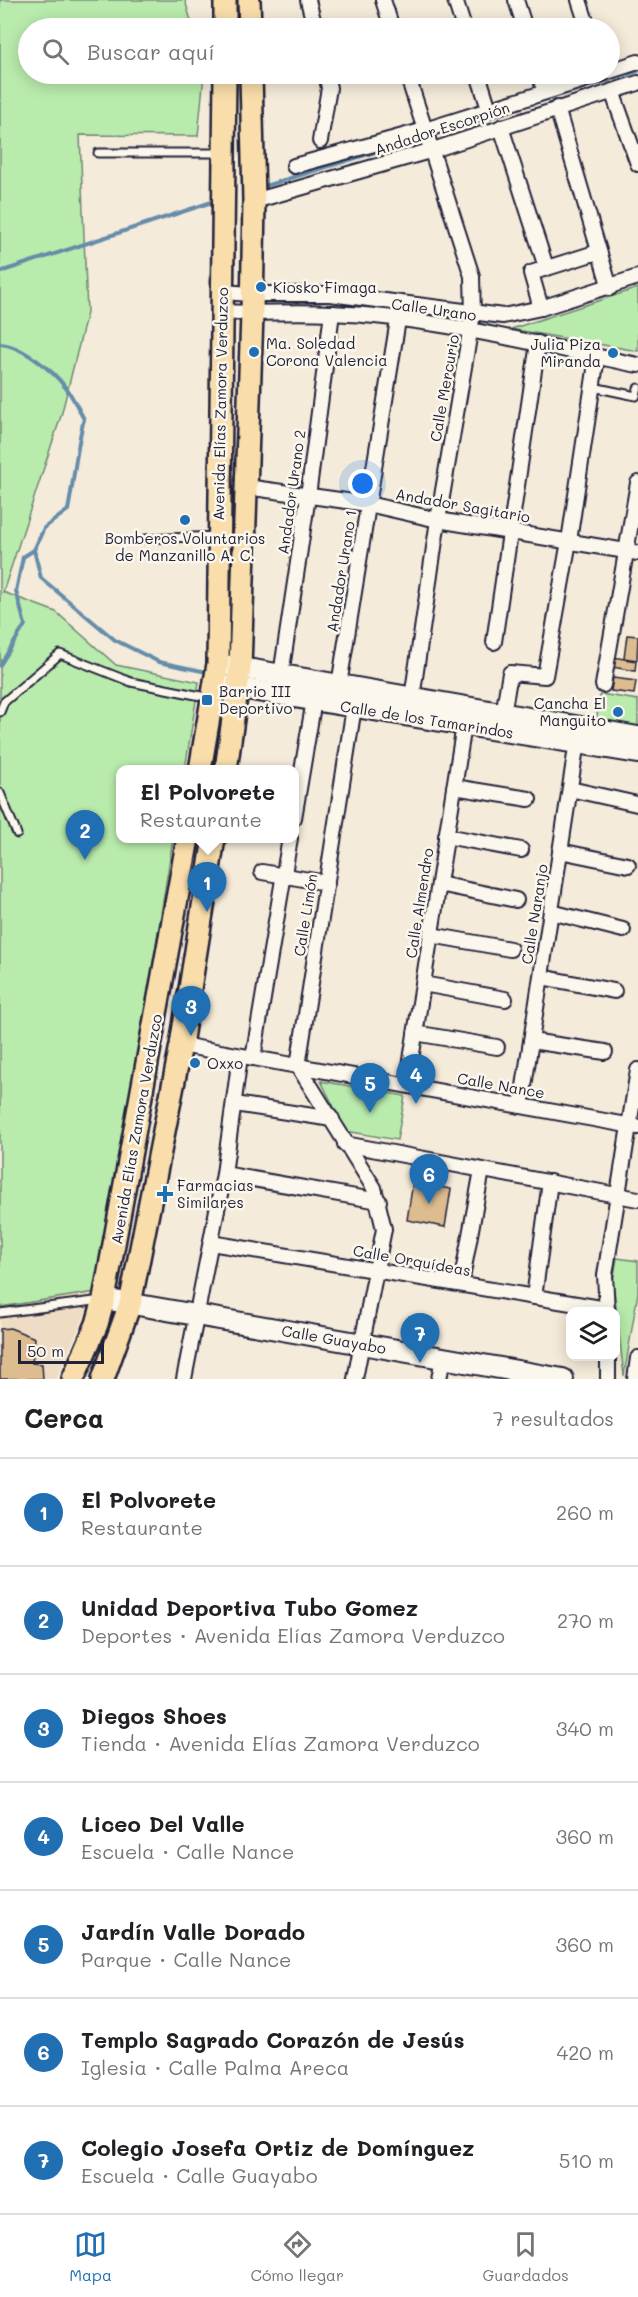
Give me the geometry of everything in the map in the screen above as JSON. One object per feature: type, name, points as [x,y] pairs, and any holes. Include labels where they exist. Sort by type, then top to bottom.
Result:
[{"type":"main road","points":[[225,0],[225,18]]},
{"type":"main road","points":[[249,0],[250,18]]},
{"type":"main road","name":"Avenida Elías Zamora Verduzco","points":[[201,765],[215,682],[225,84]]},
{"type":"main road","name":"Avenida Elías Zamora Verduzco","points":[[227,765],[239,678],[246,487],[254,201],[251,84]]},
{"type":"main road","name":"Avenida Elías Zamora Verduzco","points":[[73,1379],[98,1324],[105,1299],[187,843]]},
{"type":"main road","name":"Avenida Elías Zamora Verduzco","points":[[103,1379],[130,1304],[181,1045],[213,843]]},
{"type":"street","points":[[308,0],[312,18]]},
{"type":"street","points":[[383,0],[389,18]]},
{"type":"street","points":[[455,0],[461,18]]},
{"type":"street","points":[[516,0],[522,18]]},
{"type":"street","points":[[579,0],[585,18]]},
{"type":"street","points":[[620,68],[638,62]]},
{"type":"street","name":"Andador Escorpión","points":[[294,166],[428,138],[501,127],[638,83]]},
{"type":"street","points":[[320,141],[328,84]]},
{"type":"street","name":"Calle Mercurio","points":[[410,84],[472,276],[474,314],[438,519],[410,707]]},
{"type":"street","points":[[481,84],[489,109]]},
{"type":"street","points":[[542,84],[545,92]]},
{"type":"street","name":"Andador Escorpión","points":[[254,201],[428,138],[489,109],[570,84]]},
{"type":"street","points":[[612,91],[638,164]]},
{"type":"street","points":[[557,108],[610,288]]},
{"type":"street","points":[[501,127],[546,267]]},
{"type":"street","points":[[541,308],[531,273],[598,252]]},
{"type":"street","name":"Calle Urano","points":[[221,302],[252,304],[330,294],[503,316],[541,308],[638,278]]},
{"type":"street","name":"Calle Urano","points":[[221,302],[398,320],[471,330],[638,365]]},
{"type":"street","name":"Andador Urano 2","points":[[281,675],[332,313]]},
{"type":"street","name":"Andador Urano 1","points":[[339,685],[398,320]]},
{"type":"street","points":[[495,642],[538,344]]},
{"type":"street","points":[[503,714],[510,673],[544,676],[569,541],[597,357]]},
{"type":"street","points":[[603,685],[633,552],[638,483]]},
{"type":"street","name":"Andador Sagitario","points":[[246,487],[368,504],[438,519],[633,552]]},
{"type":"street","points":[[239,678],[281,675],[339,685],[410,707],[503,714],[578,735],[638,737]]},
{"type":"street","name":"Calle de los Tamarindos","points":[[215,682],[239,678],[314,700],[354,707],[410,707],[464,725],[578,735],[638,753]]},
{"type":"street","points":[[299,788],[314,700]]},
{"type":"street","name":"Calle Limón","points":[[298,1066],[354,707]]},
{"type":"street","name":"Calle Almendro","points":[[406,1085],[464,725]]},
{"type":"street","name":"Calle Naranjo","points":[[521,1106],[578,735]]},
{"type":"street","points":[[454,787],[529,799]]},
{"type":"street","points":[[570,789],[637,804]]},
{"type":"street","points":[[446,836],[521,850]]},
{"type":"street","points":[[184,1379],[224,1174],[235,1104],[289,843]]},
{"type":"street","points":[[560,851],[628,865]]},
{"type":"street","points":[[262,872],[327,883]]},
{"type":"street","points":[[439,884],[516,900]]},
{"type":"street","points":[[551,912],[623,930]]},
{"type":"street","points":[[431,934],[510,949]]},
{"type":"street","points":[[540,977],[614,992]]},
{"type":"street","points":[[423,984],[505,999]]},
{"type":"street","points":[[415,1033],[497,1047]]},
{"type":"street","points":[[531,1041],[605,1053]]},
{"type":"street","name":"Calle Nance","points":[[181,1045],[633,1126]]},
{"type":"street","points":[[298,1066],[374,1188],[379,1201],[384,1229],[355,1379]]},
{"type":"street","points":[[607,1307],[606,1275],[633,1126],[638,1070]]},
{"type":"street","points":[[235,1104],[332,1119]]},
{"type":"street","points":[[345,1144],[638,1199]]},
{"type":"street","points":[[460,1284],[482,1170]]},
{"type":"street","points":[[224,1174],[379,1201]]},
{"type":"street","points":[[534,1297],[550,1182]]},
{"type":"street","name":"Calle Orquídeas","points":[[211,1243],[590,1307]]},
{"type":"street","name":"Calle Guayabo","points":[[105,1299],[443,1358],[520,1375],[563,1379]]},
{"type":"street","points":[[439,1379],[443,1358]]},
{"type":"street","points":[[635,1379],[638,1358]]},
{"type":"street","points":[[608,1361],[608,1379]]},
{"type":"lane","points":[[98,153],[224,153]]},
{"type":"lane","points":[[592,387],[636,396],[638,388]]},
{"type":"lane","points":[[145,538],[219,536]]},
{"type":"lane","points":[[0,712],[4,702],[60,654],[131,682],[215,682]]},
{"type":"lane","points":[[0,793],[17,834]]},
{"type":"lane","points":[[0,1313],[105,1299]]},
{"type":"shaded area","points":[[95,1292],[56,1379],[0,1379],[0,1307]]},
{"type":"green space","points":[[0,0],[185,0],[190,18],[18,18],[18,84],[203,84],[198,136],[80,135],[87,313],[61,416],[3,592],[56,612],[116,665],[199,682],[186,765],[116,765],[116,843],[172,843],[141,1038],[95,1292],[0,1307]]},
{"type":"green space","points":[[638,288],[638,351],[511,329]]},
{"type":"green space","name":"Cancha El Manguito","points":[[600,694],[638,700],[638,730],[596,723]]},
{"type":"green space","points":[[321,1081],[405,1096],[397,1140],[346,1131]]},
{"type":"green space","points":[[617,1258],[638,1261],[638,1292],[624,1376],[620,1341],[620,1307],[616,1307],[613,1281]]},
{"type":"building","points":[[627,635],[638,636],[637,660],[624,658]]},
{"type":"building","points":[[613,657],[636,661],[635,671],[612,667]]},
{"type":"building","points":[[613,678],[636,681],[634,694],[611,691]]},
{"type":"building","points":[[413,1182],[451,1189],[445,1227],[407,1220]]},
{"type":"building","points":[[10,1328],[35,1338],[32,1363],[42,1364],[43,1379],[0,1379],[0,1329]]},
{"type":"waterway","points":[[620,77],[638,71]]},
{"type":"waterway","points":[[495,115],[596,84]]},
{"type":"waterway","points":[[265,186],[417,139]]},
{"type":"waterway","points":[[0,272],[215,201]]},
{"type":"waterway","points":[[0,344],[17,349],[53,373],[73,398],[84,419],[68,510],[44,528],[34,550],[41,578],[115,640],[159,662],[202,671]]},
{"type":"waterway","points":[[0,665],[25,625],[16,591],[23,557],[34,550]]},
{"type":"place","name":"Kiosko Fimaga","points":[[261,287]]},
{"type":"place","name":"Ma. Soledad Corona Valencia","points":[[254,352]]},
{"type":"place","name":"Julia Piza Miranda","points":[[613,353]]},
{"type":"place","name":"Bomberos Voluntarios de Manzanillo A. C.","points":[[185,520]]},
{"type":"place","name":"Barrio III Deportivo","points":[[207,700]]},
{"type":"place","name":"Cancha El Manguito","points":[[618,712]]},
{"type":"place","name":"Unidad Deportiva Tubo Gomez","points":[[85,860]]},
{"type":"place","name":"El Polvorete","points":[[207,912]]},
{"type":"place","name":"Diegos Shoes","points":[[191,1036]]},
{"type":"place","name":"Oxxo","points":[[195,1063]]},
{"type":"place","name":"Liceo Del Valle","points":[[416,1104]]},
{"type":"place","name":"Jardín Valle Dorado","points":[[370,1113]]},
{"type":"place","name":"Farmacias Similares","points":[[165,1194]]},
{"type":"place","name":"Templo Sagrado Corazón de Jesús","points":[[429,1204]]},
{"type":"place","name":"Colegio Josefa Ortiz de Domínguez","points":[[420,1363]]}]
